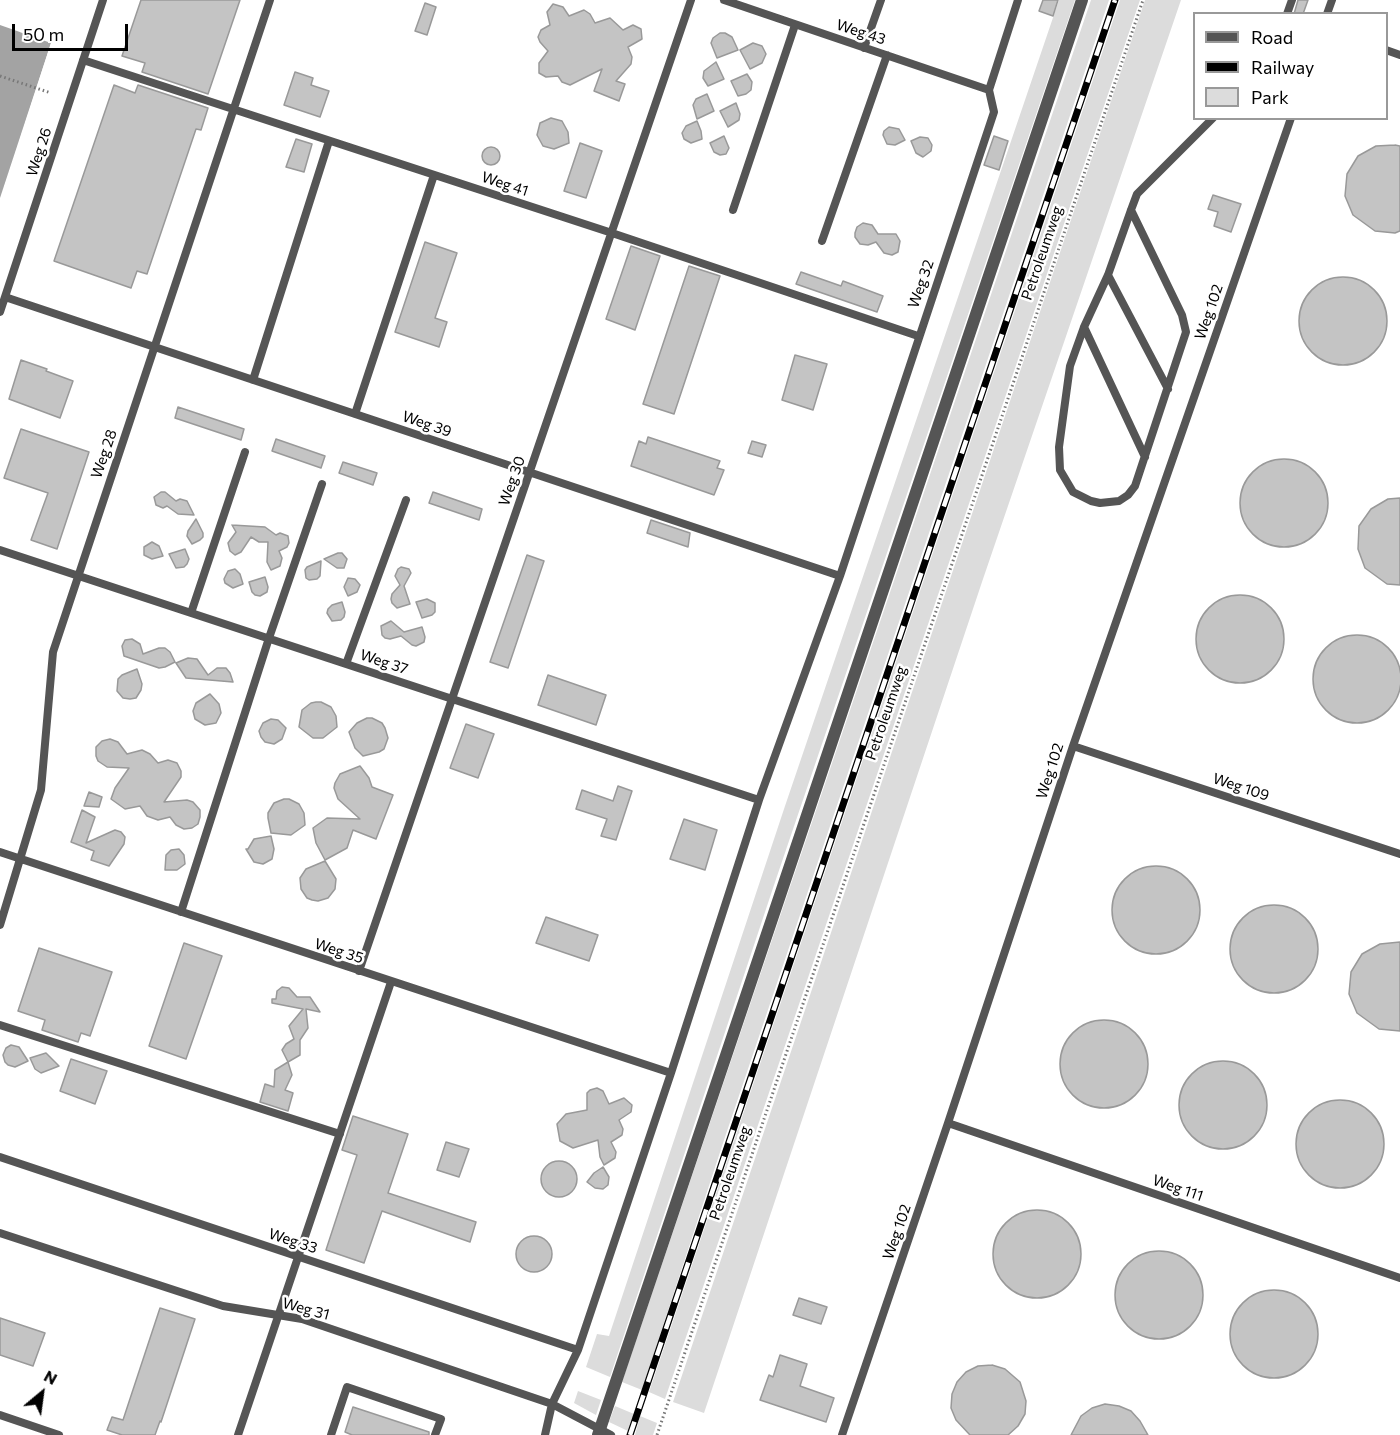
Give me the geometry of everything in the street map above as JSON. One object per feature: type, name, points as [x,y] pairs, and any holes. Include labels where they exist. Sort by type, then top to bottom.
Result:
[{"type":"street","points":[[598,1432],[1082,0]]},
{"type":"lane","name":"Weg 26","points":[[0,312],[103,0]]},
{"type":"lane","name":"Weg 28","points":[[0,925],[41,790],[53,652],[270,0]]},
{"type":"lane","name":"Weg 30","points":[[359,972],[691,0]]},
{"type":"lane","name":"Weg 43","points":[[724,0],[989,90]]},
{"type":"lane","points":[[864,48],[880,0]]},
{"type":"lane","name":"Weg 32","points":[[545,1435],[552,1404],[578,1350],[759,800],[840,576],[994,112],[989,90],[1018,0]]},
{"type":"lane","points":[[733,210],[795,26]]},
{"type":"lane","points":[[822,241],[887,55]]},
{"type":"lane","name":"Weg 41","points":[[83,60],[918,336]]},
{"type":"lane","points":[[1131,210],[1185,326],[1184,340],[1135,486],[1128,495],[1119,501],[1110,503],[1091,501],[1073,492],[1064,478],[1058,459],[1070,366],[1084,327],[1108,275],[1131,210],[1137,194],[1211,120]]},
{"type":"lane","name":"Weg 102","points":[[842,1435],[948,1124],[1072,746],[1290,120]]},
{"type":"lane","points":[[253,380],[329,141]]},
{"type":"lane","points":[[355,414],[434,176]]},
{"type":"lane","points":[[1108,275],[1168,388]]},
{"type":"lane","name":"Weg 39","points":[[5,297],[840,576]]},
{"type":"lane","points":[[1084,327],[1145,457]]},
{"type":"lane","points":[[191,613],[244,452]]},
{"type":"lane","points":[[181,912],[269,638],[322,484]]},
{"type":"lane","points":[[346,664],[406,500]]},
{"type":"lane","name":"Weg 37","points":[[0,550],[759,800]]},
{"type":"lane","name":"Weg 109","points":[[1072,746],[1400,854]]},
{"type":"lane","name":"Weg 35","points":[[0,852],[671,1073]]},
{"type":"lane","points":[[238,1435],[391,982]]},
{"type":"lane","points":[[0,1025],[340,1134]]},
{"type":"lane","name":"Weg 111","points":[[948,1124],[1400,1278]]},
{"type":"lane","name":"Weg 33","points":[[0,1157],[578,1350]]},
{"type":"lane","name":"Weg 31","points":[[0,1233],[223,1306],[302,1319],[552,1404],[598,1432],[611,1435]]},
{"type":"lane","points":[[331,1435],[347,1387],[441,1419],[435,1435]]},
{"type":"lane","points":[[0,1415],[59,1435]]},
{"type":"path","name":"Petroleumweg","points":[[657,1435],[1143,0]]},
{"type":"path","points":[[0,76],[51,93]]},
{"type":"green space","points":[[1059,0],[1075,0],[773,888],[610,1377],[586,1367],[597,1334],[609,1336],[785,806]]},
{"type":"green space","points":[[1091,0],[1109,0],[724,1140],[642,1390],[622,1382]]},
{"type":"green space","points":[[1120,0],[1140,0],[665,1399],[649,1392]]},
{"type":"green space","points":[[1145,0],[1181,0],[983,579],[704,1413],[673,1402]]},
{"type":"green space","points":[[578,1391],[601,1400],[596,1415],[574,1403]]},
{"type":"green space","points":[[615,1406],[634,1414],[628,1431],[609,1422]]},
{"type":"green space","points":[[640,1416],[657,1423],[653,1435],[635,1435]]},
{"type":"shaded area","points":[[0,25],[51,43],[0,198]]},
{"type":"pier","points":[[51,43],[54,44],[3,199],[0,201]]},
{"type":"building","points":[[141,0],[240,0],[208,94],[142,72],[145,63],[122,56]]},
{"type":"building","points":[[1043,0],[1058,0],[1053,16],[1039,11]]},
{"type":"building","points":[[1298,0],[1308,0],[1304,12],[1295,12]]},
{"type":"building","points":[[425,3],[436,7],[427,35],[415,31]]},
{"type":"building","points":[[553,4],[563,7],[569,16],[584,10],[590,14],[595,23],[610,18],[623,30],[633,25],[641,29],[642,39],[628,47],[632,57],[631,64],[616,81],[625,84],[619,101],[594,91],[602,69],[570,85],[562,82],[558,76],[546,77],[539,73],[539,63],[548,51],[538,37],[541,30],[550,25],[547,12]]},
{"type":"building","points":[[720,33],[732,37],[738,50],[717,58],[711,43],[713,38]]},
{"type":"building","points":[[753,43],[762,46],[766,54],[762,63],[750,69],[740,50]]},
{"type":"building","points":[[716,62],[724,79],[708,86],[703,78],[704,71]]},
{"type":"building","points":[[295,72],[313,78],[311,85],[329,91],[320,117],[284,105]]},
{"type":"building","points":[[747,74],[752,82],[751,90],[738,96],[731,81]]},
{"type":"building","points":[[114,85],[135,93],[138,85],[208,108],[201,130],[196,129],[147,274],[137,271],[131,288],[54,261]]},
{"type":"building","points":[[707,94],[714,111],[697,119],[693,105],[696,99]]},
{"type":"building","points":[[736,103],[740,114],[739,120],[728,127],[720,111]]},
{"type":"building","points":[[551,118],[562,121],[568,132],[569,143],[554,149],[543,146],[537,135],[540,123]]},
{"type":"building","points":[[697,121],[702,139],[691,143],[684,139],[682,133],[686,126]]},
{"type":"building","points":[[889,127],[899,129],[905,140],[895,145],[887,144],[883,135]]},
{"type":"building","points":[[724,136],[729,148],[726,154],[720,155],[714,152],[710,143]]},
{"type":"building","points":[[994,136],[1008,141],[999,170],[984,165]]},
{"type":"building","points":[[920,137],[928,138],[932,145],[931,151],[923,157],[916,153],[911,141]]},
{"type":"building","points":[[296,139],[312,144],[304,172],[286,167]]},
{"type":"building","points":[[580,143],[602,151],[586,198],[564,191]]},
{"type":"building","points":[[1376,146],[1400,146],[1400,231],[1395,233],[1375,231],[1353,215],[1345,196],[1347,174],[1358,156]]},
{"type":"building","points":[[491,147],[497,150],[500,156],[497,162],[491,165],[485,162],[482,156],[485,150]]},
{"type":"building","points":[[1213,195],[1241,204],[1231,232],[1214,226],[1218,212],[1208,209]]},
{"type":"building","points":[[863,223],[872,225],[878,234],[896,234],[900,241],[898,252],[892,255],[884,253],[876,242],[868,245],[860,244],[855,233],[857,227]]},
{"type":"building","points":[[425,242],[457,253],[435,318],[447,322],[439,347],[395,332]]},
{"type":"building","points":[[631,246],[660,256],[635,330],[606,319]]},
{"type":"building","points":[[689,266],[720,276],[674,414],[643,404]]},
{"type":"building","points":[[801,272],[841,286],[843,281],[883,296],[877,312],[796,284]]},
{"type":"building","points":[[1343,277],[1360,281],[1374,290],[1383,304],[1387,321],[1383,338],[1374,352],[1360,361],[1343,365],[1326,361],[1312,352],[1303,338],[1299,321],[1303,304],[1312,290],[1326,281]]},
{"type":"building","points":[[795,355],[827,364],[813,410],[782,400]]},
{"type":"building","points":[[21,360],[73,381],[60,418],[9,399]]},
{"type":"building","points":[[178,407],[244,429],[241,440],[175,418]]},
{"type":"building","points":[[21,429],[89,452],[57,549],[31,540],[48,493],[4,478]]},
{"type":"building","points":[[648,437],[720,461],[717,468],[724,470],[714,495],[631,466],[639,441],[646,444]]},
{"type":"building","points":[[276,439],[325,456],[321,468],[272,451]]},
{"type":"building","points":[[752,441],[766,445],[762,457],[748,453]]},
{"type":"building","points":[[1284,459],[1301,463],[1315,472],[1324,486],[1328,503],[1324,520],[1315,534],[1301,543],[1284,547],[1267,543],[1253,534],[1244,520],[1240,503],[1244,486],[1253,472],[1267,463]]},
{"type":"building","points":[[343,462],[377,473],[373,485],[339,473]]},
{"type":"building","points":[[165,492],[176,501],[180,499],[187,501],[194,515],[178,514],[167,506],[163,508],[156,505],[154,497]]},
{"type":"building","points":[[433,492],[482,509],[479,520],[429,503]]},
{"type":"building","points":[[1400,498],[1400,585],[1387,584],[1365,568],[1358,549],[1359,526],[1371,509],[1388,499]]},
{"type":"building","points":[[196,519],[203,537],[192,544],[187,536]]},
{"type":"building","points":[[651,520],[690,533],[688,547],[647,533]]},
{"type":"building","points":[[232,525],[265,527],[276,535],[280,533],[288,536],[287,547],[279,551],[282,558],[280,566],[271,570],[267,562],[268,542],[259,542],[251,537],[241,552],[235,555],[230,551],[228,543],[236,532]]},
{"type":"building","points":[[152,542],[159,546],[163,556],[152,559],[144,555],[144,547]]},
{"type":"building","points":[[185,549],[189,559],[187,564],[176,568],[169,554]]},
{"type":"building","points":[[342,553],[347,559],[344,568],[337,568],[324,559]]},
{"type":"building","points":[[527,555],[544,561],[508,668],[490,662]]},
{"type":"building","points":[[321,561],[320,576],[317,579],[306,578],[307,567]]},
{"type":"building","points":[[401,567],[409,569],[411,573],[404,586],[410,604],[397,608],[391,599],[392,594],[400,585],[395,576]]},
{"type":"building","points":[[235,569],[240,574],[243,584],[233,588],[225,583],[224,579],[228,571]]},
{"type":"building","points":[[265,577],[267,592],[260,596],[255,595],[249,582]]},
{"type":"building","points":[[348,578],[355,579],[360,585],[357,592],[348,596],[344,587]]},
{"type":"building","points":[[1240,595],[1257,599],[1271,608],[1280,622],[1284,639],[1280,656],[1271,670],[1257,679],[1240,683],[1223,679],[1209,670],[1200,656],[1196,639],[1200,622],[1209,608],[1223,599]]},
{"type":"building","points":[[427,599],[435,603],[435,612],[422,618],[416,602]]},
{"type":"building","points":[[342,602],[344,617],[341,620],[332,621],[327,613],[328,609]]},
{"type":"building","points":[[391,621],[404,632],[422,627],[424,642],[416,646],[401,636],[385,638],[382,635],[381,626]]},
{"type":"building","points":[[1357,635],[1374,639],[1388,648],[1397,662],[1401,679],[1397,696],[1388,710],[1374,719],[1357,723],[1340,719],[1326,710],[1317,696],[1313,679],[1317,662],[1326,648],[1340,639]]},
{"type":"building","points":[[132,639],[140,644],[143,654],[165,648],[175,662],[159,668],[124,656],[122,646],[125,640]]},
{"type":"building","points":[[188,658],[197,659],[208,675],[217,668],[226,668],[233,682],[186,678],[176,663]]},
{"type":"building","points":[[137,669],[142,684],[141,690],[136,698],[123,698],[117,691],[118,679]]},
{"type":"building","points":[[548,675],[606,695],[596,725],[538,705]]},
{"type":"building","points":[[210,694],[219,704],[221,713],[216,723],[205,725],[195,719],[193,711],[196,703]]},
{"type":"building","points":[[316,702],[331,707],[336,716],[337,727],[323,738],[313,738],[299,727],[302,710]]},
{"type":"building","points":[[367,718],[382,723],[388,738],[384,749],[363,756],[355,748],[349,732],[357,723]]},
{"type":"building","points":[[271,719],[278,720],[286,728],[282,739],[274,744],[265,742],[259,731],[263,723]]},
{"type":"building","points":[[466,724],[494,734],[478,778],[450,768]]},
{"type":"building","points":[[110,739],[118,742],[127,754],[142,750],[150,754],[158,763],[168,760],[177,763],[181,777],[164,802],[187,800],[193,802],[200,810],[198,824],[184,829],[176,825],[170,817],[158,820],[147,816],[140,806],[125,809],[111,799],[115,788],[129,768],[107,767],[98,761],[96,747],[102,741]]},
{"type":"building","points":[[360,766],[369,778],[372,787],[393,795],[376,839],[353,830],[347,848],[325,860],[316,843],[313,828],[327,818],[360,819],[338,799],[334,788],[340,774]]},
{"type":"building","points":[[618,786],[632,791],[616,840],[601,836],[607,819],[576,809],[582,790],[613,801]]},
{"type":"building","points":[[89,792],[102,797],[99,807],[84,806]]},
{"type":"building","points":[[284,799],[299,804],[304,813],[305,825],[291,835],[271,833],[268,818],[268,813],[274,803]]},
{"type":"building","points":[[82,810],[95,817],[86,843],[115,830],[121,832],[125,837],[124,844],[109,866],[91,860],[94,851],[71,842]]},
{"type":"building","points":[[684,819],[717,830],[705,870],[670,859]]},
{"type":"building","points":[[271,836],[274,849],[272,859],[263,864],[254,862],[246,849],[254,839]]},
{"type":"building","points":[[179,849],[184,855],[185,864],[177,870],[165,870],[166,855],[171,850]]},
{"type":"building","points":[[325,861],[336,879],[335,889],[328,898],[318,901],[307,898],[301,889],[300,878],[306,869]]},
{"type":"building","points":[[1156,866],[1173,870],[1187,879],[1196,893],[1200,910],[1196,927],[1187,941],[1173,950],[1156,954],[1139,950],[1125,941],[1116,927],[1112,910],[1116,893],[1125,879],[1139,870]]},
{"type":"building","points":[[1274,905],[1291,909],[1305,918],[1314,932],[1318,949],[1314,966],[1305,980],[1291,989],[1274,993],[1257,989],[1243,980],[1234,966],[1230,949],[1234,932],[1243,918],[1257,909]]},
{"type":"building","points":[[546,917],[598,935],[589,961],[536,943]]},
{"type":"building","points":[[1400,942],[1400,1031],[1379,1029],[1357,1013],[1349,994],[1351,972],[1362,954],[1380,944]]},
{"type":"building","points":[[184,943],[222,956],[186,1059],[149,1046]]},
{"type":"building","points":[[39,948],[112,972],[90,1036],[81,1033],[78,1042],[42,1030],[45,1020],[18,1011]]},
{"type":"building","points":[[282,987],[289,988],[297,997],[310,997],[320,1012],[306,1009],[308,1028],[300,1040],[300,1055],[288,1062],[282,1050],[294,1039],[289,1026],[303,1009],[272,1003],[272,999],[276,999],[277,991]]},
{"type":"building","points":[[1104,1020],[1121,1024],[1135,1033],[1144,1047],[1148,1064],[1144,1081],[1135,1095],[1121,1104],[1104,1108],[1087,1104],[1073,1095],[1064,1081],[1060,1064],[1064,1047],[1073,1033],[1087,1024]]},
{"type":"building","points":[[11,1045],[19,1047],[28,1061],[15,1067],[8,1065],[3,1055],[6,1048]]},
{"type":"building","points":[[46,1053],[59,1066],[41,1073],[35,1069],[30,1058]]},
{"type":"building","points":[[71,1059],[107,1071],[95,1104],[60,1091]]},
{"type":"building","points":[[1223,1061],[1240,1065],[1254,1074],[1263,1088],[1267,1105],[1263,1122],[1254,1136],[1240,1145],[1223,1149],[1206,1145],[1192,1136],[1183,1122],[1179,1105],[1183,1088],[1192,1074],[1206,1065]]},
{"type":"building","points":[[288,1062],[292,1075],[285,1090],[293,1093],[288,1111],[260,1102],[265,1084],[274,1087],[275,1070]]},
{"type":"building","points":[[597,1088],[603,1091],[609,1104],[624,1098],[632,1105],[631,1112],[619,1120],[623,1129],[622,1135],[611,1142],[616,1152],[615,1158],[604,1165],[600,1157],[598,1140],[573,1148],[560,1141],[557,1124],[566,1114],[587,1110],[587,1093]]},
{"type":"building","points":[[1340,1100],[1357,1104],[1371,1113],[1380,1127],[1384,1144],[1380,1161],[1371,1175],[1357,1184],[1340,1188],[1323,1184],[1309,1175],[1300,1161],[1296,1144],[1300,1127],[1309,1113],[1323,1104]]},
{"type":"building","points":[[353,1116],[408,1134],[388,1193],[476,1222],[470,1242],[382,1211],[364,1263],[326,1250],[357,1155],[342,1150]]},
{"type":"building","points":[[446,1142],[469,1149],[459,1177],[437,1170]]},
{"type":"building","points":[[559,1161],[571,1167],[577,1179],[571,1191],[559,1197],[547,1191],[541,1179],[547,1167]]},
{"type":"building","points":[[603,1167],[609,1177],[608,1185],[603,1189],[595,1188],[587,1182]]},
{"type":"building","points":[[1037,1210],[1054,1214],[1068,1223],[1077,1237],[1081,1254],[1077,1271],[1068,1285],[1054,1294],[1037,1298],[1020,1294],[1006,1285],[997,1271],[993,1254],[997,1237],[1006,1223],[1020,1214]]},
{"type":"building","points":[[534,1236],[546,1242],[552,1254],[546,1266],[534,1272],[522,1266],[516,1254],[522,1242]]},
{"type":"building","points":[[1159,1251],[1176,1255],[1190,1264],[1199,1278],[1203,1295],[1199,1312],[1190,1326],[1176,1335],[1159,1339],[1142,1335],[1128,1326],[1119,1312],[1115,1295],[1119,1278],[1128,1264],[1142,1255]]},
{"type":"building","points":[[1274,1290],[1291,1294],[1305,1303],[1314,1317],[1318,1334],[1314,1351],[1305,1365],[1291,1374],[1274,1378],[1257,1374],[1243,1365],[1234,1351],[1230,1334],[1234,1317],[1243,1303],[1257,1294]]},
{"type":"building","points":[[799,1298],[827,1307],[821,1324],[793,1315]]},
{"type":"building","points":[[160,1308],[195,1319],[161,1422],[155,1435],[122,1435],[107,1430],[112,1417],[123,1420]]},
{"type":"building","points":[[0,1318],[45,1333],[33,1366],[0,1355]]},
{"type":"building","points":[[780,1355],[807,1364],[800,1386],[834,1398],[826,1422],[760,1400],[769,1375],[773,1377]]},
{"type":"building","points":[[992,1365],[1005,1369],[1020,1382],[1026,1401],[1025,1414],[1018,1426],[1008,1435],[970,1435],[956,1420],[951,1408],[952,1394],[957,1382],[966,1372],[978,1366]]},
{"type":"building","points":[[1105,1404],[1131,1411],[1148,1435],[1071,1435],[1081,1416],[1092,1408]]},
{"type":"building","points":[[353,1407],[429,1432],[429,1435],[352,1435],[345,1432]]},
{"type":"railway","points":[[630,1435],[1115,0]]}]
